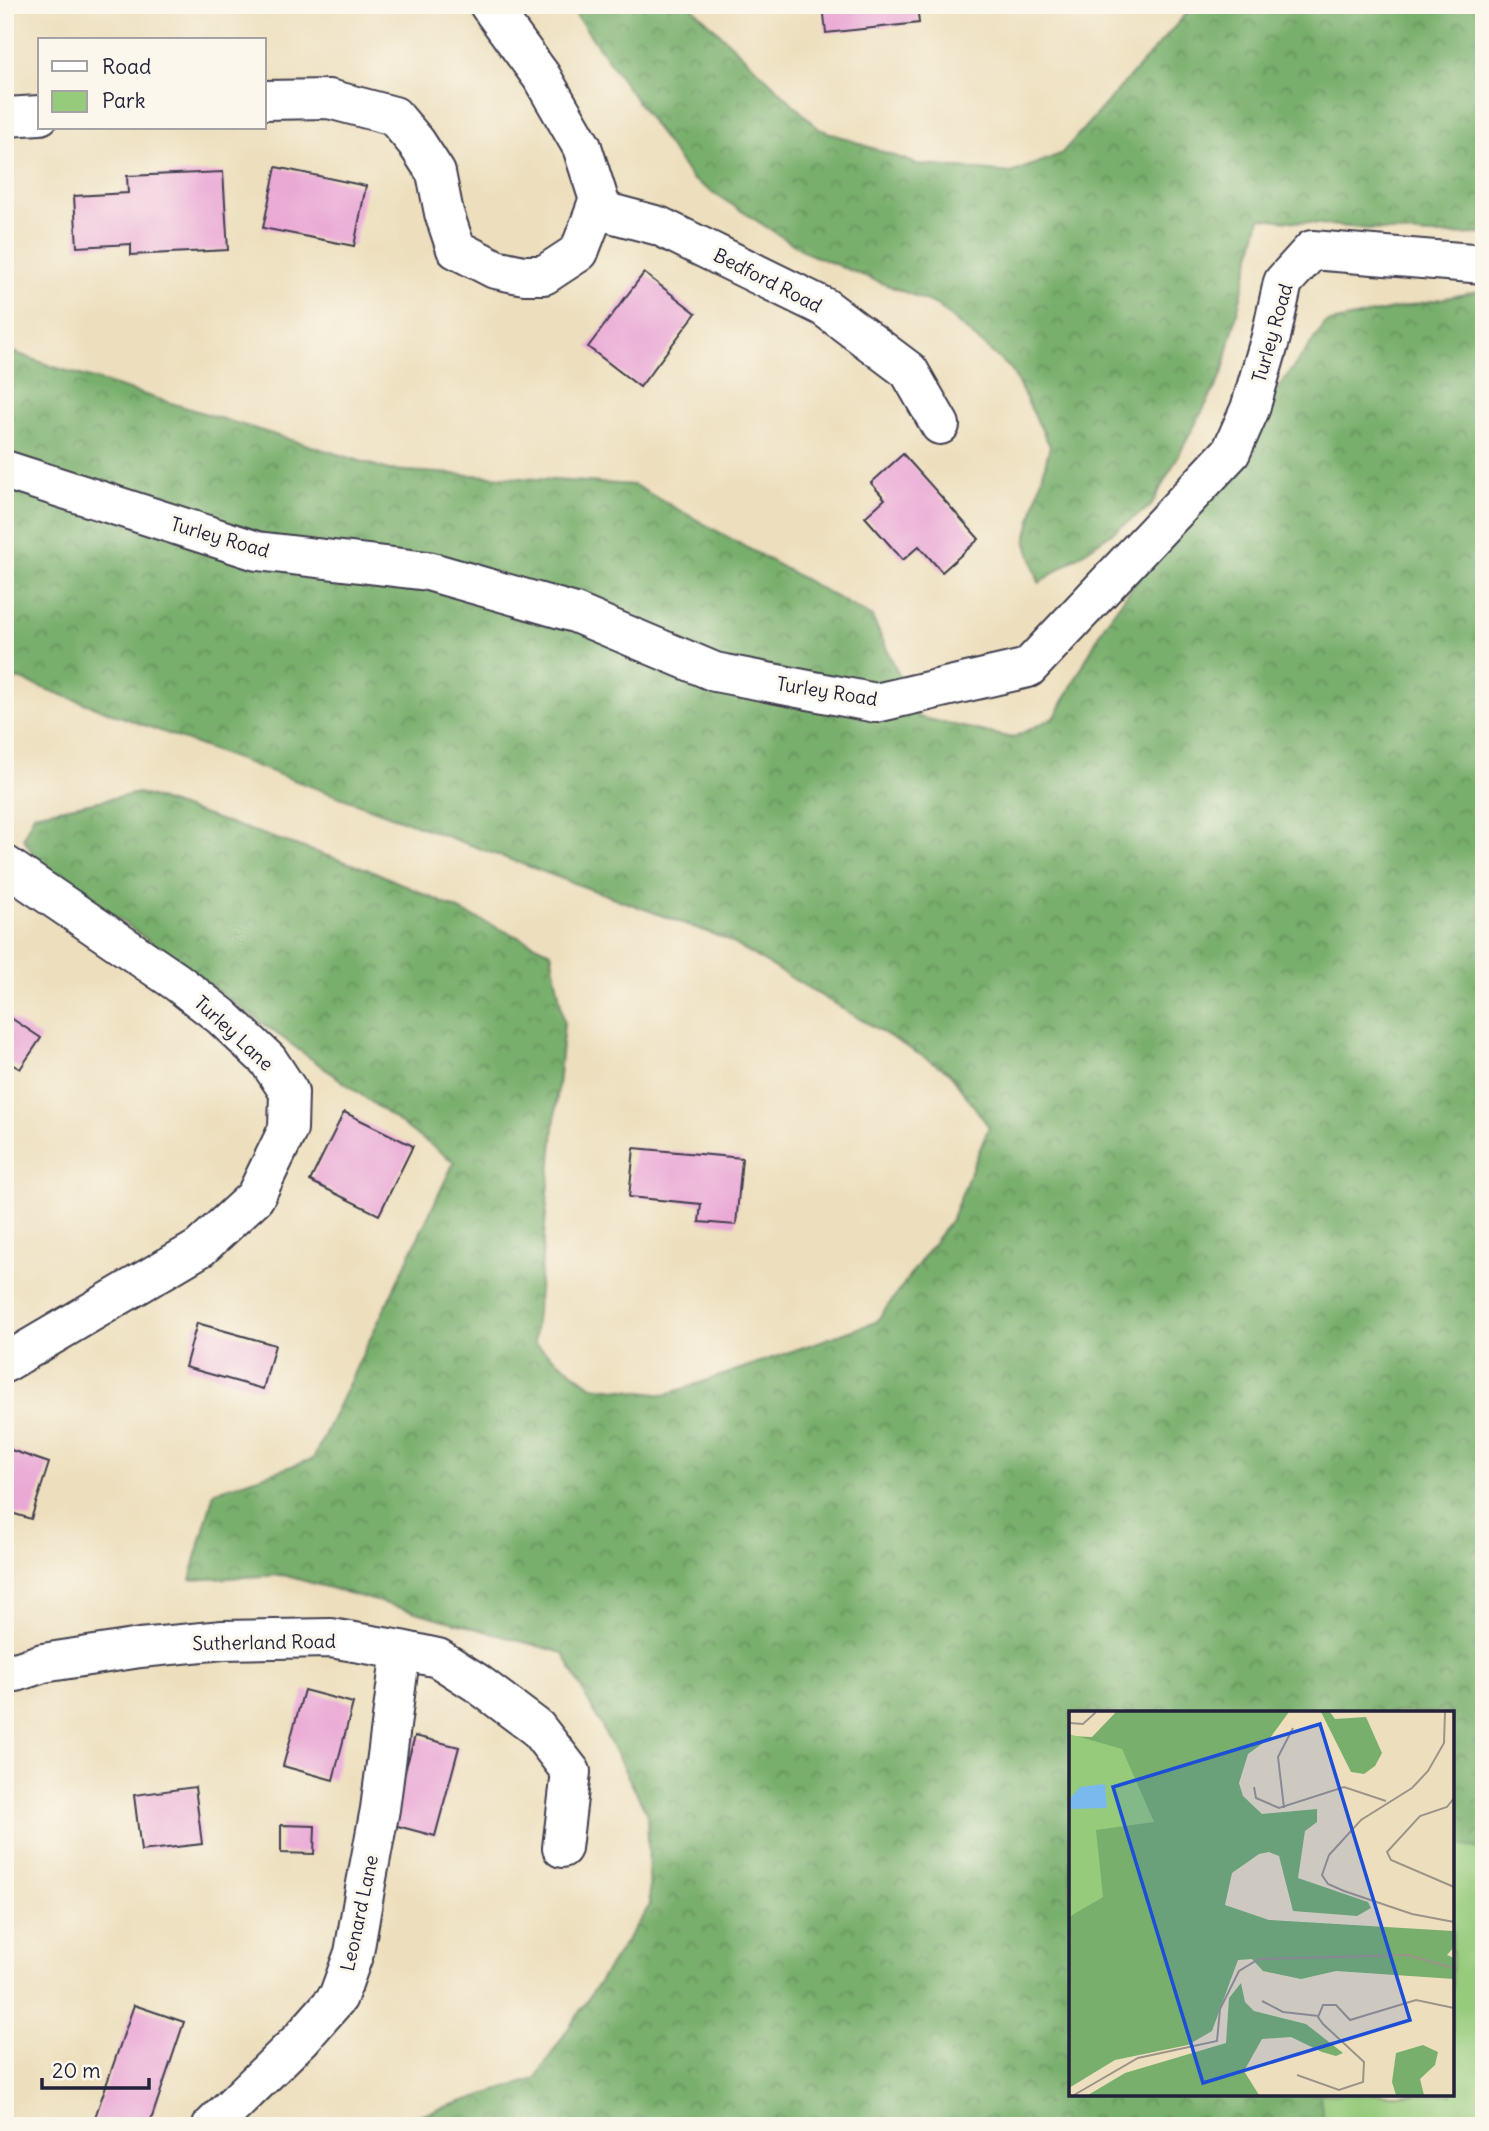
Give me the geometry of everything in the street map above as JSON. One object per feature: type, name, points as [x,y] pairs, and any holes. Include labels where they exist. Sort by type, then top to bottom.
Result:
[{"type":"street","points":[[266,100],[329,99],[394,116],[416,142],[436,173],[444,213],[456,249],[495,270],[544,275],[579,252],[599,200],[582,147],[541,76],[489,5]]},
{"type":"street","points":[[5,117],[38,115]]},
{"type":"street","name":"Bedford Road","points":[[595,209],[659,226],[824,307],[909,371],[940,425]]},
{"type":"street","name":"Turley Road","points":[[5,470],[257,551],[428,571],[575,613],[715,671],[876,703],[1028,668],[1231,452],[1250,409],[1271,337],[1283,282],[1312,250],[1484,264]]},
{"type":"street","name":"Turley Lane","points":[[5,865],[177,982],[221,1016],[268,1060],[289,1093],[288,1129],[256,1197],[200,1248],[5,1363]]},
{"type":"street","name":"Sutherland Road","points":[[5,1671],[16,1672],[43,1663],[139,1648],[223,1640],[331,1638],[438,1658],[477,1683],[537,1728],[572,1773],[562,1848]]},
{"type":"street","name":"Leonard Lane","points":[[212,2126],[301,2039],[338,1997],[354,1953],[366,1889],[380,1809],[401,1650]]},
{"type":"green space","points":[[569,5],[690,5],[819,129],[917,164],[1011,173],[1061,154],[1194,5],[1484,5],[1484,234],[1429,235],[1260,218],[1222,375],[1151,506],[1039,583],[1026,540],[1050,446],[1011,369],[937,305],[807,253],[692,179]]},
{"type":"green space","points":[[1484,290],[1484,1965],[1454,1995],[1454,1711],[1069,1711],[1069,2096],[1448,2096],[1448,2126],[384,2126],[535,2079],[650,1905],[647,1813],[563,1653],[283,1575],[190,1580],[214,1492],[313,1459],[454,1162],[37,860],[23,838],[34,814],[139,793],[373,871],[551,952],[564,1022],[534,1343],[592,1386],[665,1395],[876,1322],[952,1218],[989,1127],[949,1072],[726,939],[5,674],[5,349],[51,366],[389,470],[634,485],[872,617],[918,717],[1012,738],[1055,717],[1105,624],[1326,323]]},
{"type":"green space","points":[[1454,1844],[1484,1849],[1484,2126],[1324,2126],[1320,2096],[1454,2096]]},
{"type":"building","points":[[823,5],[917,5],[919,23],[826,33]]},
{"type":"building","points":[[276,167],[366,186],[354,246],[263,228]]},
{"type":"building","points":[[223,172],[228,250],[131,255],[131,244],[77,247],[74,196],[128,193],[127,176]]},
{"type":"building","points":[[644,273],[696,313],[640,387],[588,347]]},
{"type":"building","points":[[903,454],[979,539],[942,572],[919,546],[903,560],[865,517],[885,499],[871,483]]},
{"type":"building","points":[[5,1014],[41,1038],[20,1069],[5,1060]]},
{"type":"building","points":[[344,1112],[413,1146],[379,1215],[310,1181]]},
{"type":"building","points":[[634,1148],[742,1158],[736,1225],[699,1222],[701,1204],[629,1197]]},
{"type":"building","points":[[197,1323],[275,1345],[263,1389],[185,1367]]},
{"type":"building","points":[[5,1448],[49,1463],[31,1519],[5,1511]]},
{"type":"building","points":[[304,1690],[353,1703],[333,1780],[283,1766]]},
{"type":"building","points":[[415,1736],[459,1747],[435,1836],[390,1824]]},
{"type":"building","points":[[195,1787],[202,1844],[141,1851],[134,1795]]},
{"type":"building","points":[[281,1825],[315,1826],[314,1854],[281,1853]]},
{"type":"building","points":[[134,2005],[184,2022],[149,2126],[92,2126]]}]
